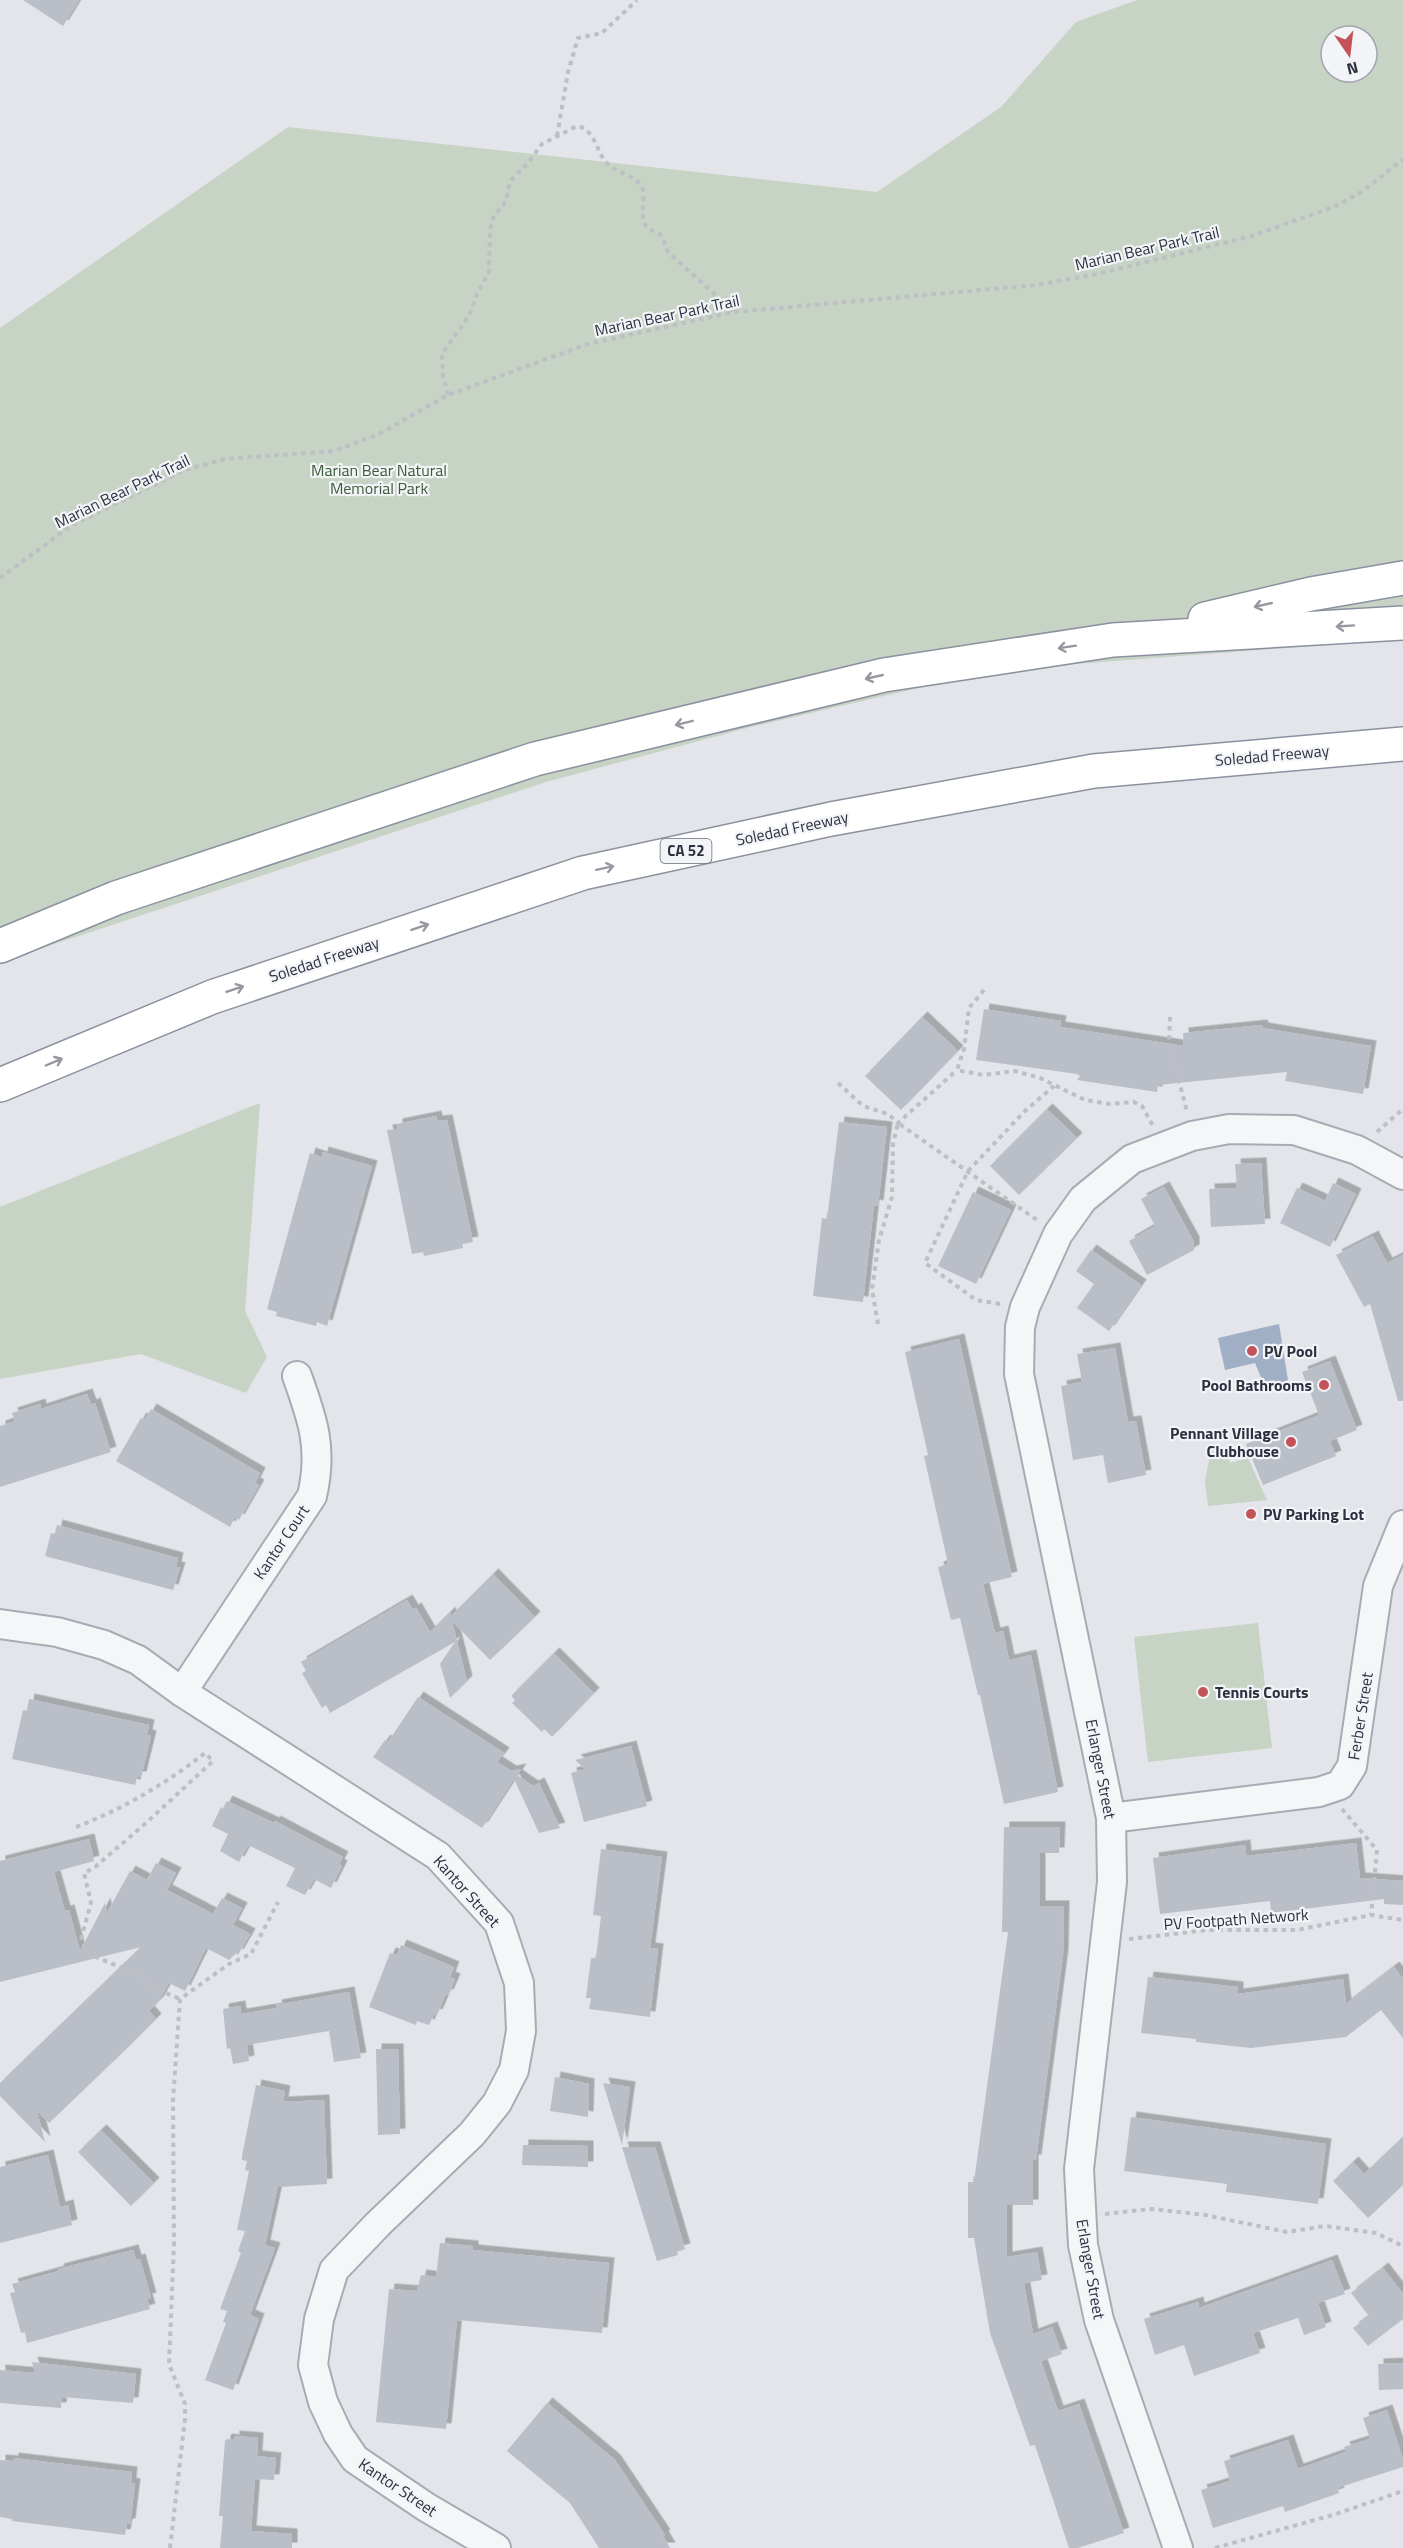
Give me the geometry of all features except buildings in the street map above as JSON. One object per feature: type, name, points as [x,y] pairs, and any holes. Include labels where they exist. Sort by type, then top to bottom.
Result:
[{"type":"highway","points":[[0,946],[116,898],[534,759],[884,675],[1113,640],[1311,594],[1403,578]]},
{"type":"highway","points":[[1113,640],[1403,623]]},
{"type":"highway","name":"Soledad Freeway","points":[[0,1085],[212,997],[583,873],[831,819],[1094,771],[1403,744]]},
{"type":"street","points":[[1161,1146],[1192,1136],[1228,1129],[1294,1130],[1357,1150],[1403,1175]]},
{"type":"street","name":"Erlanger Street","points":[[1161,1146],[1132,1159],[1083,1199],[1058,1234],[1025,1307],[1020,1327],[1019,1374],[1111,1818],[1112,1882],[1079,2169],[1083,2245],[1099,2320],[1178,2548]]},
{"type":"street","name":"Kantor Court","points":[[182,1692],[312,1496],[318,1470],[314,1423],[297,1376]]},
{"type":"street","name":"Ferber Street","points":[[1326,1790],[1340,1785],[1352,1766],[1378,1586],[1403,1525]]},
{"type":"street","name":"Kantor Street","points":[[0,1624],[57,1632],[104,1645],[138,1660],[182,1692],[438,1856],[499,1923],[519,1983],[521,2031],[514,2070],[496,2103],[472,2134],[378,2224],[334,2270],[319,2319],[313,2365],[323,2402],[338,2434],[355,2458],[426,2507],[496,2548]]},
{"type":"street","points":[[1111,1818],[1326,1790]]},
{"type":"path","points":[[557,137],[568,72],[579,38],[602,33],[637,0]]},
{"type":"path","points":[[448,395],[443,375],[442,354],[468,316],[489,272],[489,243],[493,218],[506,201],[510,181],[528,164],[542,144],[577,126],[582,126],[592,137],[607,164],[638,182],[643,190],[642,210],[647,228],[661,235],[668,252],[734,312]]},
{"type":"path","name":"Marian Bear Park Trail","points":[[0,578],[72,525],[185,470],[225,459],[334,451],[379,434],[448,395],[588,344],[734,312],[1035,285],[1097,274],[1252,236],[1336,206],[1363,191],[1403,159]]},
{"type":"path","points":[[878,1324],[872,1289],[879,1240],[892,1197],[893,1144],[898,1123],[957,1070],[964,1049],[969,1008],[984,990]]},
{"type":"path","points":[[1170,1017],[1169,1041],[1192,1136]]},
{"type":"path","points":[[957,1070],[983,1075],[1015,1071],[1040,1078],[1085,1100],[1110,1104],[1134,1102],[1142,1106],[1161,1146]]},
{"type":"path","points":[[838,1083],[863,1106],[888,1114],[1058,1234]]},
{"type":"path","points":[[1025,1307],[976,1300],[925,1263],[968,1171],[1024,1111],[1054,1086]]},
{"type":"path","points":[[1357,1150],[1403,1109]]},
{"type":"path","points":[[76,1827],[102,1817],[186,1768],[205,1753],[213,1761],[146,1823],[95,1867],[84,1873],[91,1903],[81,1939],[89,1954],[136,1974],[154,1988],[180,1999]]},
{"type":"path","points":[[1326,1790],[1377,1850],[1371,1915]]},
{"type":"path","points":[[180,1999],[229,1964],[251,1954],[278,1902]]},
{"type":"path","name":"PV Footpath Network","points":[[1105,1941],[1208,1930],[1297,1930],[1371,1915],[1403,1920]]},
{"type":"path","points":[[170,2548],[185,2419],[185,2404],[169,2364],[174,2243],[173,2100],[180,1999]]},
{"type":"path","points":[[1081,2216],[1151,2209],[1204,2215],[1287,2232],[1325,2226],[1376,2233],[1403,2246]]},
{"type":"path","points":[[1215,2548],[1336,2514],[1403,2491]]},
{"type":"green space","name":"Marian Bear Natural Memorial Park","points":[[1137,0],[1403,0],[1403,639],[1076,664],[918,688],[751,727],[546,782],[27,953],[0,965],[0,328],[288,127],[877,192],[1001,107],[1076,22]]},
{"type":"green space","points":[[260,1103],[245,1311],[267,1357],[246,1393],[141,1354],[0,1379],[0,1207]]},
{"type":"green space","points":[[1211,1450],[1227,1455],[1230,1463],[1248,1458],[1267,1500],[1208,1506],[1205,1481]]},
{"type":"green space","name":"Tennis Courts","points":[[1258,1623],[1272,1748],[1148,1762],[1134,1637]]},
{"type":"water","name":"PV Pool","points":[[1279,1324],[1288,1380],[1267,1392],[1255,1363],[1225,1370],[1218,1338]]},
{"type":"place","name":"PV Pool","points":[[1252,1351]]},
{"type":"place","name":"Pool Bathrooms","points":[[1324,1385]]},
{"type":"place","name":"Pennant Village Clubhouse","points":[[1291,1442]]},
{"type":"place","name":"PV Parking Lot","points":[[1251,1514]]},
{"type":"place","name":"Tennis Courts","points":[[1203,1692]]}]
